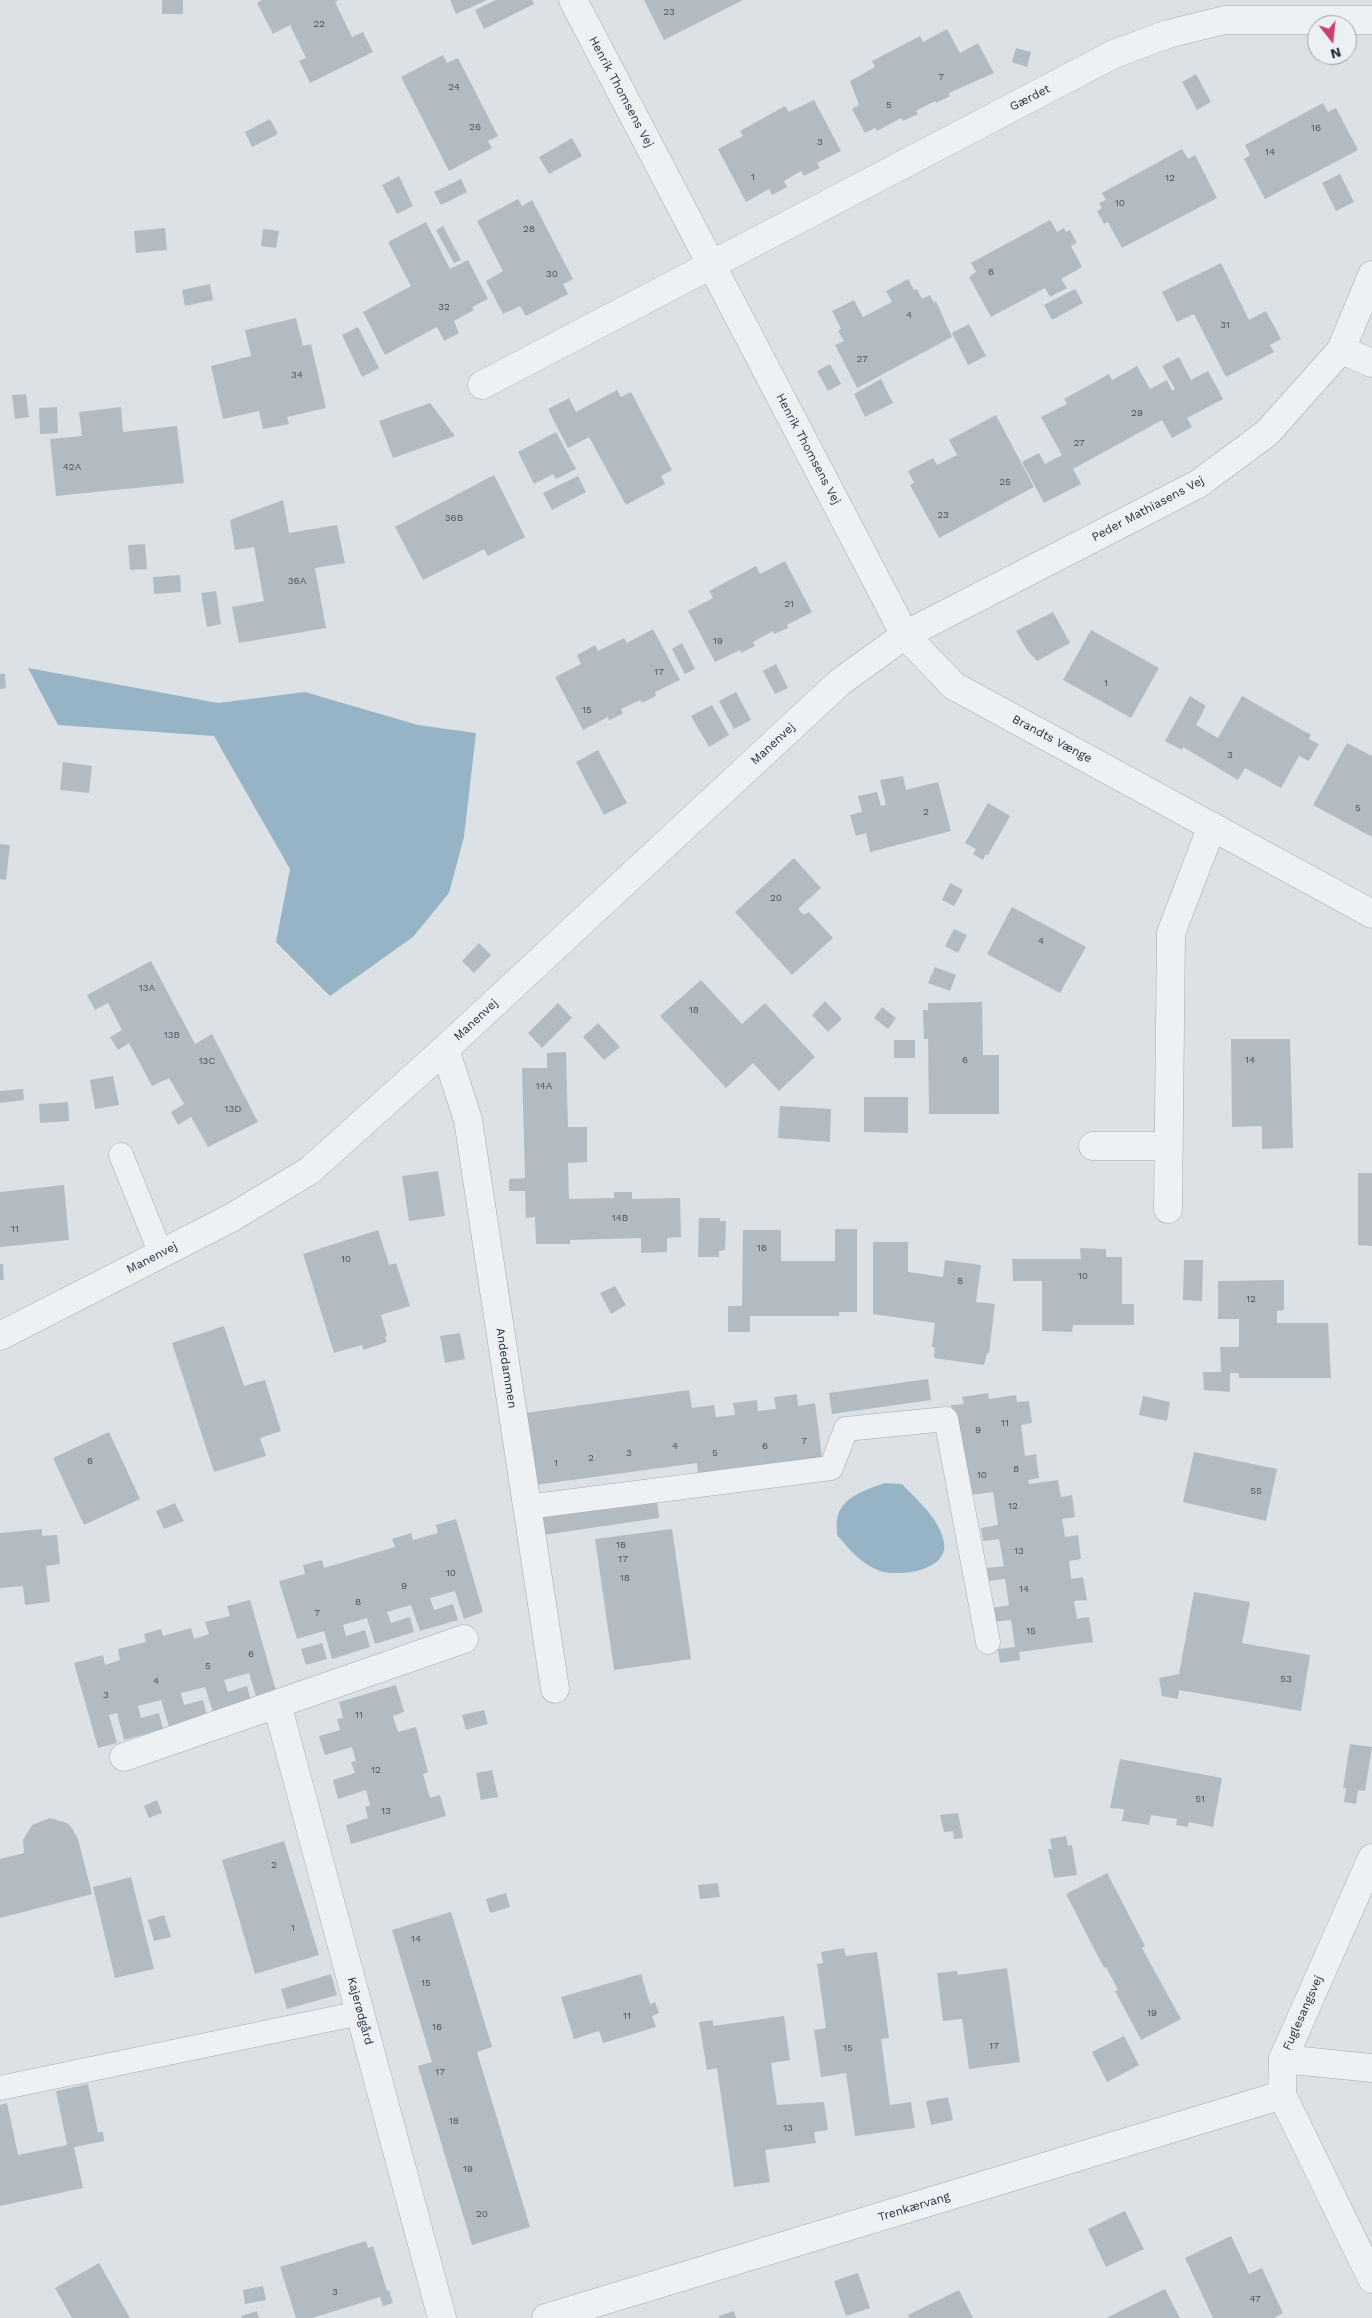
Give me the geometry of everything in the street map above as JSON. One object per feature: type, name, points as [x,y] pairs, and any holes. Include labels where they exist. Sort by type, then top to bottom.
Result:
[{"type":"street","name":"Henrik Thomsens Vej","points":[[573,0],[905,635]]},
{"type":"street","name":"Gærdet","points":[[711,264],[1114,54],[1168,34],[1225,20],[1372,20]]},
{"type":"street","points":[[482,385],[711,264]]},
{"type":"street","name":"Peder Mathiasens Vej","points":[[905,635],[1198,484],[1267,433],[1341,350],[1372,275]]},
{"type":"street","points":[[1341,350],[1372,364]]},
{"type":"street","name":"Brandts Vænge","points":[[905,635],[954,686],[1372,914]]},
{"type":"street","name":"Manenvej","points":[[0,1336],[231,1218],[308,1171],[445,1049],[840,682],[905,635]]},
{"type":"street","points":[[1168,1209],[1171,933],[1212,826]]},
{"type":"street","name":"Andedammen","points":[[445,1049],[468,1120],[555,1689]]},
{"type":"street","points":[[1093,1146],[1169,1146]]},
{"type":"street","points":[[124,1757],[464,1639]]},
{"type":"street","name":"Kajerødgård","points":[[277,1704],[442,2318]]},
{"type":"street","name":"Fuglesangsvej","points":[[1372,1858],[1283,2059],[1282,2095],[1372,2279]]},
{"type":"street","points":[[1283,2059],[1372,2068]]},
{"type":"street","name":"Trenkærvang","points":[[546,2318],[1282,2095]]},
{"type":"lane","points":[[121,1154],[161,1254]]},
{"type":"lane","points":[[527,1507],[832,1468],[846,1430],[946,1419],[988,1642]]},
{"type":"lane","points":[[0,2088],[360,2013]]},
{"type":"water","points":[[28,668],[218,703],[305,692],[418,725],[476,733],[464,837],[449,893],[413,937],[330,996],[276,942],[290,869],[214,736],[58,725]]},
{"type":"water","points":[[885,1483],[902,1484],[927,1510],[938,1525],[944,1542],[943,1552],[939,1560],[931,1566],[910,1572],[888,1573],[880,1571],[861,1560],[837,1535],[837,1517],[845,1503],[857,1494]]},
{"type":"building","points":[[162,0],[183,0],[183,14],[162,14]]},
{"type":"building","points":[[262,0],[339,0],[335,2],[352,37],[363,32],[373,52],[310,83],[299,61],[306,58],[290,25],[273,34],[257,3]]},
{"type":"building","points":[[450,0],[487,0],[456,14]]},
{"type":"building","points":[[496,0],[532,0],[534,4],[484,29],[475,10]]},
{"type":"building","points":[[644,0],[743,0],[664,40]]},
{"type":"building","points":[[947,29],[960,53],[978,43],[994,73],[949,93],[950,96],[916,111],[918,114],[903,121],[901,118],[877,131],[875,128],[865,133],[852,109],[859,105],[850,81],[875,67],[872,61],[920,36],[923,42]]},
{"type":"building","points":[[1016,48],[1031,52],[1027,67],[1012,62]]},
{"type":"building","points":[[443,55],[447,63],[458,58],[498,136],[488,141],[492,148],[449,171],[401,77]]},
{"type":"building","points":[[1196,74],[1211,102],[1197,110],[1182,82]]},
{"type":"building","points":[[814,100],[841,151],[817,163],[820,168],[804,176],[801,171],[784,181],[787,187],[772,195],[769,189],[746,202],[718,149],[743,136],[740,131],[785,106],[789,112]]},
{"type":"building","points":[[1323,103],[1328,112],[1336,108],[1358,150],[1265,199],[1244,159],[1250,155],[1245,145]]},
{"type":"building","points":[[270,119],[278,134],[252,147],[245,132]]},
{"type":"building","points":[[572,138],[582,156],[549,174],[539,157]]},
{"type":"building","points":[[1182,149],[1188,159],[1195,155],[1217,198],[1122,248],[1108,222],[1104,224],[1097,211],[1102,208],[1099,203],[1106,200],[1102,193]]},
{"type":"building","points":[[1340,174],[1354,202],[1336,211],[1322,183]]},
{"type":"building","points":[[399,176],[413,206],[397,214],[382,185]]},
{"type":"building","points":[[461,179],[467,192],[441,205],[434,192]]},
{"type":"building","points":[[518,199],[522,206],[532,200],[573,279],[563,284],[568,294],[526,316],[520,306],[503,314],[486,281],[503,271],[477,221]]},
{"type":"building","points":[[1050,220],[1057,232],[1064,228],[1066,232],[1070,230],[1077,243],[1071,246],[1082,267],[1061,279],[1067,288],[1050,297],[1045,288],[991,317],[969,277],[976,272],[971,263]]},
{"type":"building","points":[[426,222],[450,269],[468,260],[488,299],[472,307],[474,310],[454,321],[459,333],[444,341],[437,327],[385,355],[363,312],[411,286],[388,242]]},
{"type":"building","points":[[443,226],[461,260],[454,263],[436,230]]},
{"type":"building","points":[[165,228],[167,250],[136,253],[134,231]]},
{"type":"building","points":[[263,229],[279,231],[276,248],[261,246]]},
{"type":"building","points":[[1221,263],[1249,320],[1266,311],[1281,339],[1270,345],[1274,352],[1226,377],[1194,314],[1177,322],[1162,292]]},
{"type":"building","points":[[908,279],[914,290],[917,289],[922,299],[930,295],[934,303],[936,301],[952,337],[857,388],[835,345],[844,341],[838,331],[841,329],[832,311],[854,300],[863,317],[892,302],[886,291]]},
{"type":"building","points":[[210,284],[213,300],[185,306],[182,290]]},
{"type":"building","points":[[1075,289],[1083,303],[1052,320],[1044,305]]},
{"type":"building","points":[[296,318],[303,346],[311,344],[326,408],[287,417],[289,424],[263,429],[259,411],[223,419],[211,366],[251,356],[245,330]]},
{"type":"building","points":[[969,324],[986,356],[968,365],[952,333]]},
{"type":"building","points":[[358,327],[379,368],[362,377],[342,335]]},
{"type":"building","points":[[1179,357],[1191,380],[1208,371],[1223,399],[1187,418],[1192,427],[1172,438],[1162,420],[1073,469],[1081,484],[1044,503],[1022,462],[1039,453],[1045,464],[1062,455],[1041,417],[1067,404],[1064,399],[1109,374],[1112,380],[1137,366],[1150,389],[1167,380],[1172,391],[1175,389],[1162,366]]},
{"type":"building","points":[[830,364],[841,384],[828,391],[817,371]]},
{"type":"building","points":[[881,379],[893,403],[865,417],[854,394]]},
{"type":"building","points":[[617,390],[621,397],[631,392],[672,470],[661,476],[665,484],[626,505],[589,437],[568,448],[548,409],[569,398],[576,412]]},
{"type":"building","points":[[26,394],[29,417],[15,419],[12,395]]},
{"type":"building","points":[[430,403],[455,436],[393,458],[379,421]]},
{"type":"building","points":[[57,407],[58,433],[40,434],[39,408]]},
{"type":"building","points":[[121,407],[123,432],[177,426],[184,483],[56,496],[50,439],[82,436],[79,412]]},
{"type":"building","points":[[996,415],[1034,487],[939,538],[910,485],[914,483],[908,471],[933,458],[937,465],[957,455],[949,440]]},
{"type":"building","points":[[556,432],[576,469],[556,479],[553,474],[534,484],[518,452]]},
{"type":"building","points":[[494,475],[525,537],[488,556],[484,549],[423,580],[395,527]]},
{"type":"building","points":[[578,476],[586,492],[552,510],[543,493]]},
{"type":"building","points":[[283,500],[289,533],[337,525],[345,563],[315,568],[326,628],[239,643],[232,607],[264,601],[254,547],[235,550],[230,520]]},
{"type":"building","points":[[145,544],[147,569],[130,570],[128,545]]},
{"type":"building","points":[[785,561],[812,612],[787,625],[788,628],[774,634],[773,631],[753,642],[755,646],[741,653],[740,650],[715,662],[688,611],[713,598],[709,591],[756,566],[760,574]]},
{"type":"building","points":[[180,575],[181,592],[154,594],[153,577]]},
{"type":"building","points":[[216,591],[221,624],[207,627],[201,593]]},
{"type":"building","points":[[1053,612],[1070,643],[1037,661],[1027,650],[1016,631]]},
{"type":"building","points":[[653,629],[680,680],[655,692],[656,696],[642,703],[640,700],[621,709],[623,713],[609,721],[608,717],[583,730],[555,677],[581,664],[577,655],[595,645],[598,651],[624,638],[627,643]]},
{"type":"building","points":[[1091,630],[1159,668],[1131,718],[1063,680]]},
{"type":"building","points":[[682,643],[695,669],[685,674],[672,649]]},
{"type":"building","points":[[776,664],[788,688],[775,694],[763,671]]},
{"type":"building","points":[[0,674],[5,674],[6,688],[0,689]]},
{"type":"building","points":[[736,692],[751,720],[734,729],[719,701]]},
{"type":"building","points":[[1190,696],[1206,706],[1196,725],[1218,738],[1242,696],[1311,735],[1309,739],[1319,744],[1309,761],[1299,756],[1281,788],[1245,768],[1238,780],[1183,747],[1182,750],[1165,741]]},
{"type":"building","points":[[712,705],[729,735],[709,747],[691,716]]},
{"type":"building","points":[[1347,743],[1372,756],[1372,837],[1313,805]]},
{"type":"building","points":[[598,750],[627,803],[604,815],[576,762]]},
{"type":"building","points":[[63,762],[92,766],[89,793],[60,790]]},
{"type":"building","points":[[903,776],[906,790],[938,782],[951,831],[870,852],[866,833],[856,836],[850,815],[862,812],[858,796],[877,792],[881,806],[886,805],[880,780]]},
{"type":"building","points":[[988,803],[1010,816],[988,855],[986,854],[983,860],[973,854],[976,849],[965,843]]},
{"type":"building","points":[[0,844],[10,845],[6,880],[0,879]]},
{"type":"building","points":[[794,858],[821,888],[798,909],[804,915],[809,912],[833,938],[792,975],[735,912]]},
{"type":"building","points":[[950,883],[963,890],[954,906],[942,900]]},
{"type":"building","points":[[1012,907],[1086,947],[1060,993],[987,954]]},
{"type":"building","points":[[954,929],[967,935],[958,953],[945,946]]},
{"type":"building","points":[[479,943],[491,955],[474,973],[462,961]]},
{"type":"building","points":[[151,961],[195,1044],[212,1034],[258,1122],[208,1147],[191,1117],[178,1125],[171,1112],[184,1104],[169,1078],[152,1086],[129,1043],[118,1050],[110,1037],[122,1030],[108,1003],[95,1010],[87,995]]},
{"type":"building","points":[[935,967],[956,975],[950,991],[928,983]]},
{"type":"building","points":[[701,980],[742,1024],[765,1003],[815,1057],[779,1091],[753,1063],[726,1088],[660,1016]]},
{"type":"building","points":[[825,1001],[842,1019],[828,1032],[812,1015]]},
{"type":"building","points":[[982,1002],[983,1055],[999,1055],[999,1114],[929,1114],[928,1039],[924,1039],[923,1010],[928,1010],[928,1003]]},
{"type":"building","points":[[558,1003],[572,1018],[542,1048],[528,1033]]},
{"type":"building","points":[[882,1007],[896,1018],[888,1029],[874,1018]]},
{"type":"building","points":[[598,1023],[620,1047],[604,1060],[583,1037]]},
{"type":"building","points":[[1231,1039],[1290,1039],[1293,1148],[1262,1149],[1262,1126],[1232,1127]]},
{"type":"building","points":[[894,1040],[915,1040],[915,1058],[894,1058]]},
{"type":"building","points":[[566,1052],[568,1127],[587,1127],[587,1162],[568,1163],[569,1199],[614,1198],[614,1192],[632,1192],[632,1199],[680,1198],[681,1237],[667,1238],[667,1252],[641,1253],[641,1238],[570,1240],[570,1244],[536,1244],[535,1217],[526,1218],[525,1191],[509,1191],[509,1179],[525,1178],[522,1068],[547,1068],[547,1053]]},
{"type":"building","points":[[113,1076],[119,1105],[95,1109],[90,1080]]},
{"type":"building","points":[[23,1089],[24,1100],[0,1103],[0,1091]]},
{"type":"building","points":[[864,1097],[908,1097],[908,1133],[864,1132]]},
{"type":"building","points":[[68,1102],[69,1121],[40,1123],[39,1104]]},
{"type":"building","points":[[780,1106],[831,1109],[830,1142],[778,1138]]},
{"type":"building","points":[[438,1171],[445,1216],[409,1221],[402,1176]]},
{"type":"building","points":[[1358,1173],[1372,1173],[1372,1246],[1358,1245]]},
{"type":"building","points":[[64,1185],[69,1240],[0,1247],[0,1192]]},
{"type":"building","points":[[699,1218],[720,1218],[720,1221],[726,1221],[725,1250],[719,1251],[719,1257],[698,1257]]},
{"type":"building","points":[[835,1229],[857,1229],[857,1312],[839,1312],[839,1316],[750,1316],[750,1332],[728,1332],[728,1306],[742,1306],[743,1230],[781,1230],[781,1261],[835,1261]]},
{"type":"building","points":[[378,1230],[389,1265],[396,1263],[410,1306],[381,1315],[387,1342],[363,1350],[362,1345],[334,1353],[303,1254]]},
{"type":"building","points":[[873,1242],[908,1242],[908,1272],[943,1277],[945,1260],[981,1265],[976,1302],[995,1304],[989,1353],[987,1353],[984,1365],[934,1358],[935,1347],[932,1347],[935,1323],[873,1314]]},
{"type":"building","points":[[1080,1248],[1106,1249],[1106,1257],[1122,1257],[1122,1304],[1134,1304],[1134,1325],[1073,1325],[1072,1332],[1042,1331],[1042,1281],[1013,1281],[1012,1259],[1081,1259]]},
{"type":"building","points":[[1184,1260],[1203,1260],[1202,1301],[1183,1300]]},
{"type":"building","points":[[0,1264],[3,1264],[4,1280],[0,1280]]},
{"type":"building","points":[[1284,1280],[1284,1310],[1277,1311],[1277,1323],[1328,1323],[1331,1378],[1239,1378],[1239,1373],[1230,1373],[1230,1392],[1204,1390],[1203,1372],[1221,1372],[1220,1347],[1239,1347],[1239,1319],[1218,1319],[1218,1281]]},
{"type":"building","points":[[615,1286],[626,1305],[611,1314],[600,1293]]},
{"type":"building","points":[[224,1326],[244,1386],[265,1380],[281,1431],[260,1438],[266,1456],[214,1472],[172,1343]]},
{"type":"building","points":[[460,1333],[465,1359],[445,1363],[440,1336]]},
{"type":"building","points":[[928,1379],[931,1400],[832,1414],[829,1393]]},
{"type":"building","points":[[689,1390],[692,1408],[714,1405],[716,1417],[735,1415],[733,1403],[757,1400],[758,1411],[776,1409],[774,1397],[797,1394],[798,1406],[815,1403],[822,1457],[698,1474],[697,1463],[535,1485],[526,1413]]},
{"type":"building","points":[[988,1393],[989,1399],[1016,1395],[1017,1402],[1029,1401],[1032,1423],[1021,1425],[1025,1456],[1036,1454],[1039,1478],[1028,1480],[1029,1484],[1058,1480],[1061,1497],[1072,1495],[1075,1517],[1062,1519],[1065,1537],[1078,1535],[1081,1559],[1069,1561],[1071,1579],[1083,1577],[1087,1600],[1074,1601],[1077,1619],[1089,1617],[1093,1642],[1019,1652],[1020,1660],[1000,1663],[998,1649],[1015,1647],[1011,1620],[994,1622],[992,1608],[1009,1605],[1005,1579],[989,1581],[987,1568],[1004,1566],[999,1539],[983,1541],[981,1528],[998,1525],[993,1492],[964,1496],[951,1405],[964,1404],[962,1397]]},
{"type":"building","points":[[1143,1396],[1170,1402],[1167,1421],[1139,1415]]},
{"type":"building","points":[[109,1432],[140,1499],[84,1525],[53,1458]]},
{"type":"building","points":[[1194,1452],[1277,1469],[1266,1521],[1183,1502]]},
{"type":"building","points":[[657,1500],[659,1518],[543,1535],[540,1517]]},
{"type":"building","points":[[175,1503],[184,1521],[164,1529],[156,1511]]},
{"type":"building","points":[[456,1519],[483,1612],[464,1619],[455,1591],[430,1598],[434,1610],[453,1604],[458,1620],[420,1631],[411,1605],[387,1612],[391,1623],[410,1617],[414,1632],[375,1644],[367,1618],[343,1625],[346,1636],[365,1630],[370,1647],[332,1659],[324,1631],[297,1639],[279,1581],[305,1574],[303,1565],[322,1560],[324,1568],[395,1547],[392,1539],[411,1533],[413,1540],[438,1533],[436,1525]]},
{"type":"building","points":[[42,1529],[42,1536],[57,1535],[60,1564],[46,1566],[50,1602],[25,1605],[23,1586],[0,1588],[0,1533]]},
{"type":"building","points":[[672,1529],[691,1659],[614,1670],[595,1539]]},
{"type":"building","points":[[1194,1592],[1250,1602],[1242,1643],[1310,1655],[1301,1711],[1179,1690],[1178,1699],[1162,1696],[1159,1678],[1179,1674]]},
{"type":"building","points":[[250,1600],[277,1694],[257,1700],[249,1673],[224,1680],[228,1692],[247,1686],[251,1701],[213,1712],[205,1687],[181,1693],[184,1705],[203,1700],[207,1716],[169,1727],[161,1700],[138,1706],[141,1718],[159,1713],[163,1729],[124,1740],[117,1713],[109,1715],[117,1743],[98,1748],[74,1663],[103,1655],[105,1665],[120,1660],[118,1649],[146,1642],[144,1634],[161,1629],[163,1636],[191,1628],[194,1639],[209,1634],[205,1622],[230,1616],[227,1606]]},
{"type":"building","points":[[322,1643],[327,1659],[306,1665],[301,1649]]},
{"type":"building","points":[[396,1685],[404,1712],[393,1716],[398,1732],[416,1727],[428,1772],[423,1774],[430,1798],[440,1795],[446,1816],[351,1844],[346,1825],[368,1818],[365,1807],[370,1805],[366,1790],[338,1799],[333,1780],[355,1773],[351,1762],[356,1761],[352,1747],[325,1755],[319,1736],[340,1730],[337,1719],[343,1718],[339,1702]]},
{"type":"building","points":[[484,1710],[488,1724],[466,1730],[462,1715]]},
{"type":"building","points":[[1350,1744],[1372,1747],[1365,1791],[1358,1790],[1356,1804],[1344,1802],[1346,1788],[1343,1788]]},
{"type":"building","points":[[1120,1759],[1222,1778],[1213,1827],[1189,1822],[1188,1827],[1176,1825],[1177,1819],[1151,1815],[1149,1825],[1122,1821],[1124,1809],[1110,1808]]},
{"type":"building","points":[[492,1770],[498,1797],[481,1800],[476,1773]]},
{"type":"building","points":[[157,1800],[162,1813],[149,1818],[144,1806]]},
{"type":"building","points":[[958,1813],[963,1838],[954,1839],[953,1831],[944,1832],[940,1815]]},
{"type":"building","points":[[50,1818],[67,1823],[72,1828],[78,1839],[92,1894],[0,1918],[0,1859],[24,1853],[23,1840],[32,1825]]},
{"type":"building","points":[[1066,1836],[1068,1846],[1072,1845],[1077,1875],[1054,1878],[1048,1849],[1052,1849],[1050,1839]]},
{"type":"building","points":[[284,1841],[319,1955],[255,1974],[222,1860]]},
{"type":"building","points":[[1107,1873],[1145,1946],[1142,1948],[1181,2019],[1141,2040],[1115,1991],[1118,1990],[1106,1967],[1104,1968],[1066,1894]]},
{"type":"building","points":[[131,1877],[154,1969],[115,1978],[93,1887]]},
{"type":"building","points":[[718,1883],[720,1897],[700,1899],[698,1885]]},
{"type":"building","points":[[506,1893],[510,1907],[490,1913],[486,1899]]},
{"type":"building","points":[[451,1912],[492,2047],[477,2052],[530,2227],[472,2245],[418,2066],[432,2062],[392,1930]]},
{"type":"building","points":[[164,1915],[171,1937],[154,1941],[148,1920]]},
{"type":"building","points":[[844,1948],[846,1956],[877,1952],[889,2038],[881,2039],[890,2105],[911,2102],[915,2128],[855,2136],[846,2073],[821,2077],[814,2030],[826,2028],[817,1964],[823,1963],[821,1952]]},
{"type":"building","points":[[1007,1968],[1020,2062],[969,2069],[962,2019],[943,2021],[937,1973],[957,1971],[958,1975]]},
{"type":"building","points":[[331,1974],[337,1995],[287,2009],[281,1989]]},
{"type":"building","points":[[641,1974],[650,2004],[655,2002],[659,2013],[652,2016],[656,2027],[603,2043],[599,2031],[574,2039],[561,1997]]},
{"type":"building","points":[[784,2016],[790,2060],[771,2063],[777,2105],[824,2102],[828,2130],[814,2132],[816,2143],[765,2150],[770,2182],[734,2187],[717,2068],[707,2070],[699,2022],[713,2020],[713,2026]]},
{"type":"building","points":[[1124,2036],[1139,2065],[1107,2082],[1092,2052]]},
{"type":"building","points":[[88,2084],[98,2132],[103,2132],[104,2141],[74,2147],[83,2188],[0,2206],[0,2105],[7,2103],[18,2155],[67,2145],[56,2091]]},
{"type":"building","points":[[948,2097],[953,2120],[931,2125],[926,2101]]},
{"type":"building","points":[[1125,2211],[1144,2249],[1106,2267],[1088,2229]]},
{"type":"building","points":[[1231,2236],[1249,2274],[1262,2268],[1283,2313],[1274,2318],[1213,2318],[1185,2258]]},
{"type":"building","points":[[366,2241],[368,2248],[373,2246],[387,2291],[389,2290],[393,2303],[383,2306],[380,2297],[312,2318],[296,2318],[280,2267]]},
{"type":"building","points":[[99,2263],[130,2318],[72,2318],[55,2288]]},
{"type":"building","points":[[858,2273],[870,2308],[846,2316],[834,2281]]},
{"type":"building","points":[[263,2286],[266,2300],[245,2304],[243,2290]]},
{"type":"building","points":[[1165,2289],[1180,2318],[1106,2318]]},
{"type":"building","points":[[959,2290],[973,2318],[909,2318],[908,2315]]},
{"type":"building","points":[[257,2311],[259,2318],[242,2318],[241,2316]]},
{"type":"building","points":[[734,2311],[736,2318],[719,2318],[719,2316]]}]
